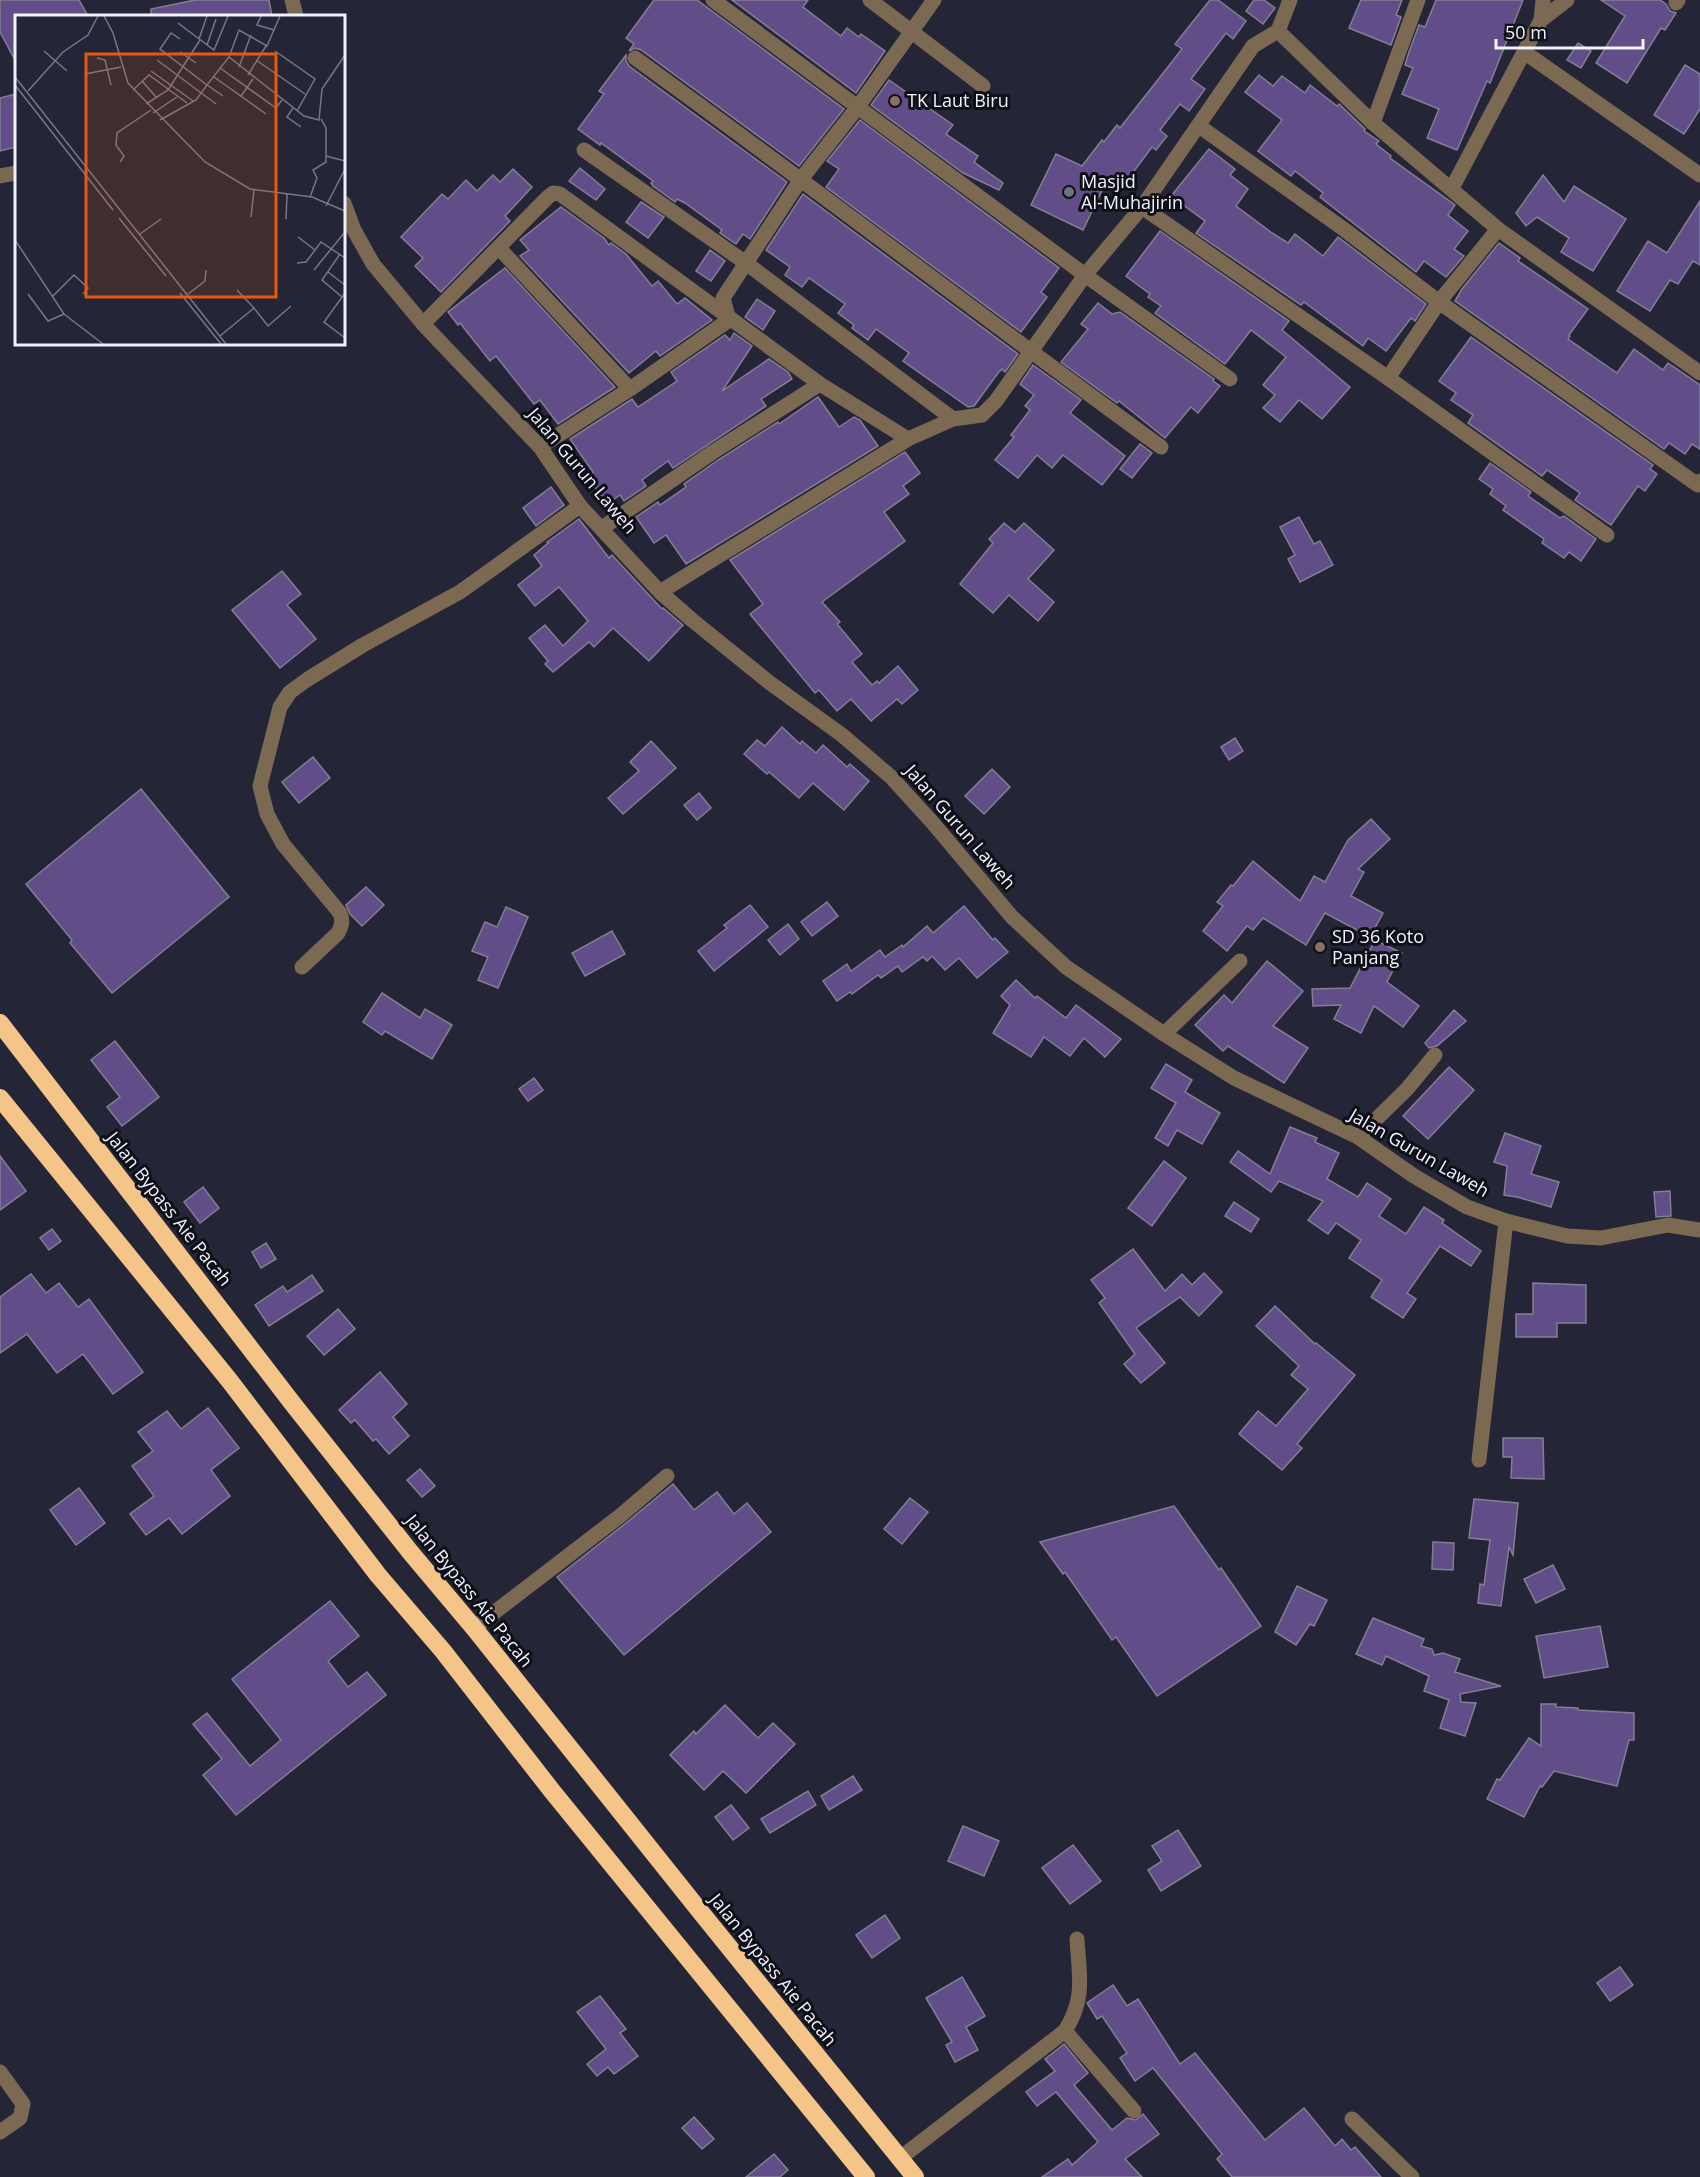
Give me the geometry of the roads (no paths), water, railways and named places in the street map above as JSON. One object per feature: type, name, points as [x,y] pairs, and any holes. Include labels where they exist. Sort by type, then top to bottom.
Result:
[{"type":"highway","name":"Jalan Bypass Aie Pacah","points":[[0,1023],[293,1404],[411,1553],[474,1628],[915,2177]]},
{"type":"highway","points":[[0,1098],[229,1380],[385,1583],[443,1651],[552,1791],[866,2177]]},
{"type":"street","points":[[292,0],[296,15]]},
{"type":"street","points":[[712,0],[1230,379]]},
{"type":"street","points":[[870,0],[983,86]]},
{"type":"street","points":[[729,320],[723,298],[801,179],[857,108],[934,0]]},
{"type":"street","points":[[660,592],[908,439],[953,419],[982,415],[996,401],[1085,275],[1143,207],[1253,46],[1278,31],[1290,0]]},
{"type":"street","points":[[1373,123],[1418,0]]},
{"type":"street","points":[[1452,188],[1541,20],[1543,0]]},
{"type":"street","points":[[1541,20],[1567,0]]},
{"type":"street","points":[[1278,31],[1373,123],[1498,229],[1700,373]]},
{"type":"street","points":[[1524,52],[1700,175]]},
{"type":"street","points":[[635,58],[1161,447]]},
{"type":"street","points":[[1199,126],[1345,230],[1439,302],[1698,485],[1700,482]]},
{"type":"street","points":[[584,150],[746,263],[953,419]]},
{"type":"street","points":[[0,176],[15,173]]},
{"type":"street","points":[[423,324],[547,198],[554,193],[560,194],[729,320],[820,384],[908,439]]},
{"type":"street","name":"Jalan Gurun Laweh","points":[[345,206],[354,230],[373,264],[423,324],[540,447],[580,506],[603,528],[660,592],[770,683],[842,735],[891,777],[1012,917],[1066,967],[1164,1034],[1234,1078],[1358,1137],[1414,1176],[1467,1207],[1506,1221],[1567,1236],[1601,1238],[1668,1225],[1700,1230]]},
{"type":"street","points":[[1143,207],[1607,535]]},
{"type":"street","points":[[1388,378],[1439,302],[1498,229]]},
{"type":"street","points":[[499,248],[630,389]]},
{"type":"street","points":[[540,447],[630,389],[729,320]]},
{"type":"street","points":[[603,528],[713,452],[820,384]]},
{"type":"street","points":[[302,967],[338,933],[342,926],[342,919],[340,913],[283,844],[267,814],[260,786],[280,707],[290,692],[308,679],[363,645],[460,592],[580,506]]},
{"type":"street","points":[[1164,1034],[1240,961]]},
{"type":"street","points":[[1358,1137],[1407,1089],[1435,1055]]},
{"type":"street","points":[[1479,1460],[1506,1221]]},
{"type":"street","points":[[474,1628],[620,1516],[667,1476]]},
{"type":"street","points":[[899,2159],[1065,2031],[1074,2016],[1080,1998],[1077,1939]]},
{"type":"street","points":[[1065,2031],[1134,2111]]},
{"type":"street","points":[[0,2072],[23,2104],[20,2118],[0,2132]]},
{"type":"street","points":[[1352,2119],[1412,2177]]},
{"type":"place","name":"TK Laut Biru","points":[[895,101]]},
{"type":"place","name":"Masjid Al-Muhajirin","points":[[1069,192]]},
{"type":"place","name":"SD 36 Koto Panjang","points":[[1320,947]]}]
